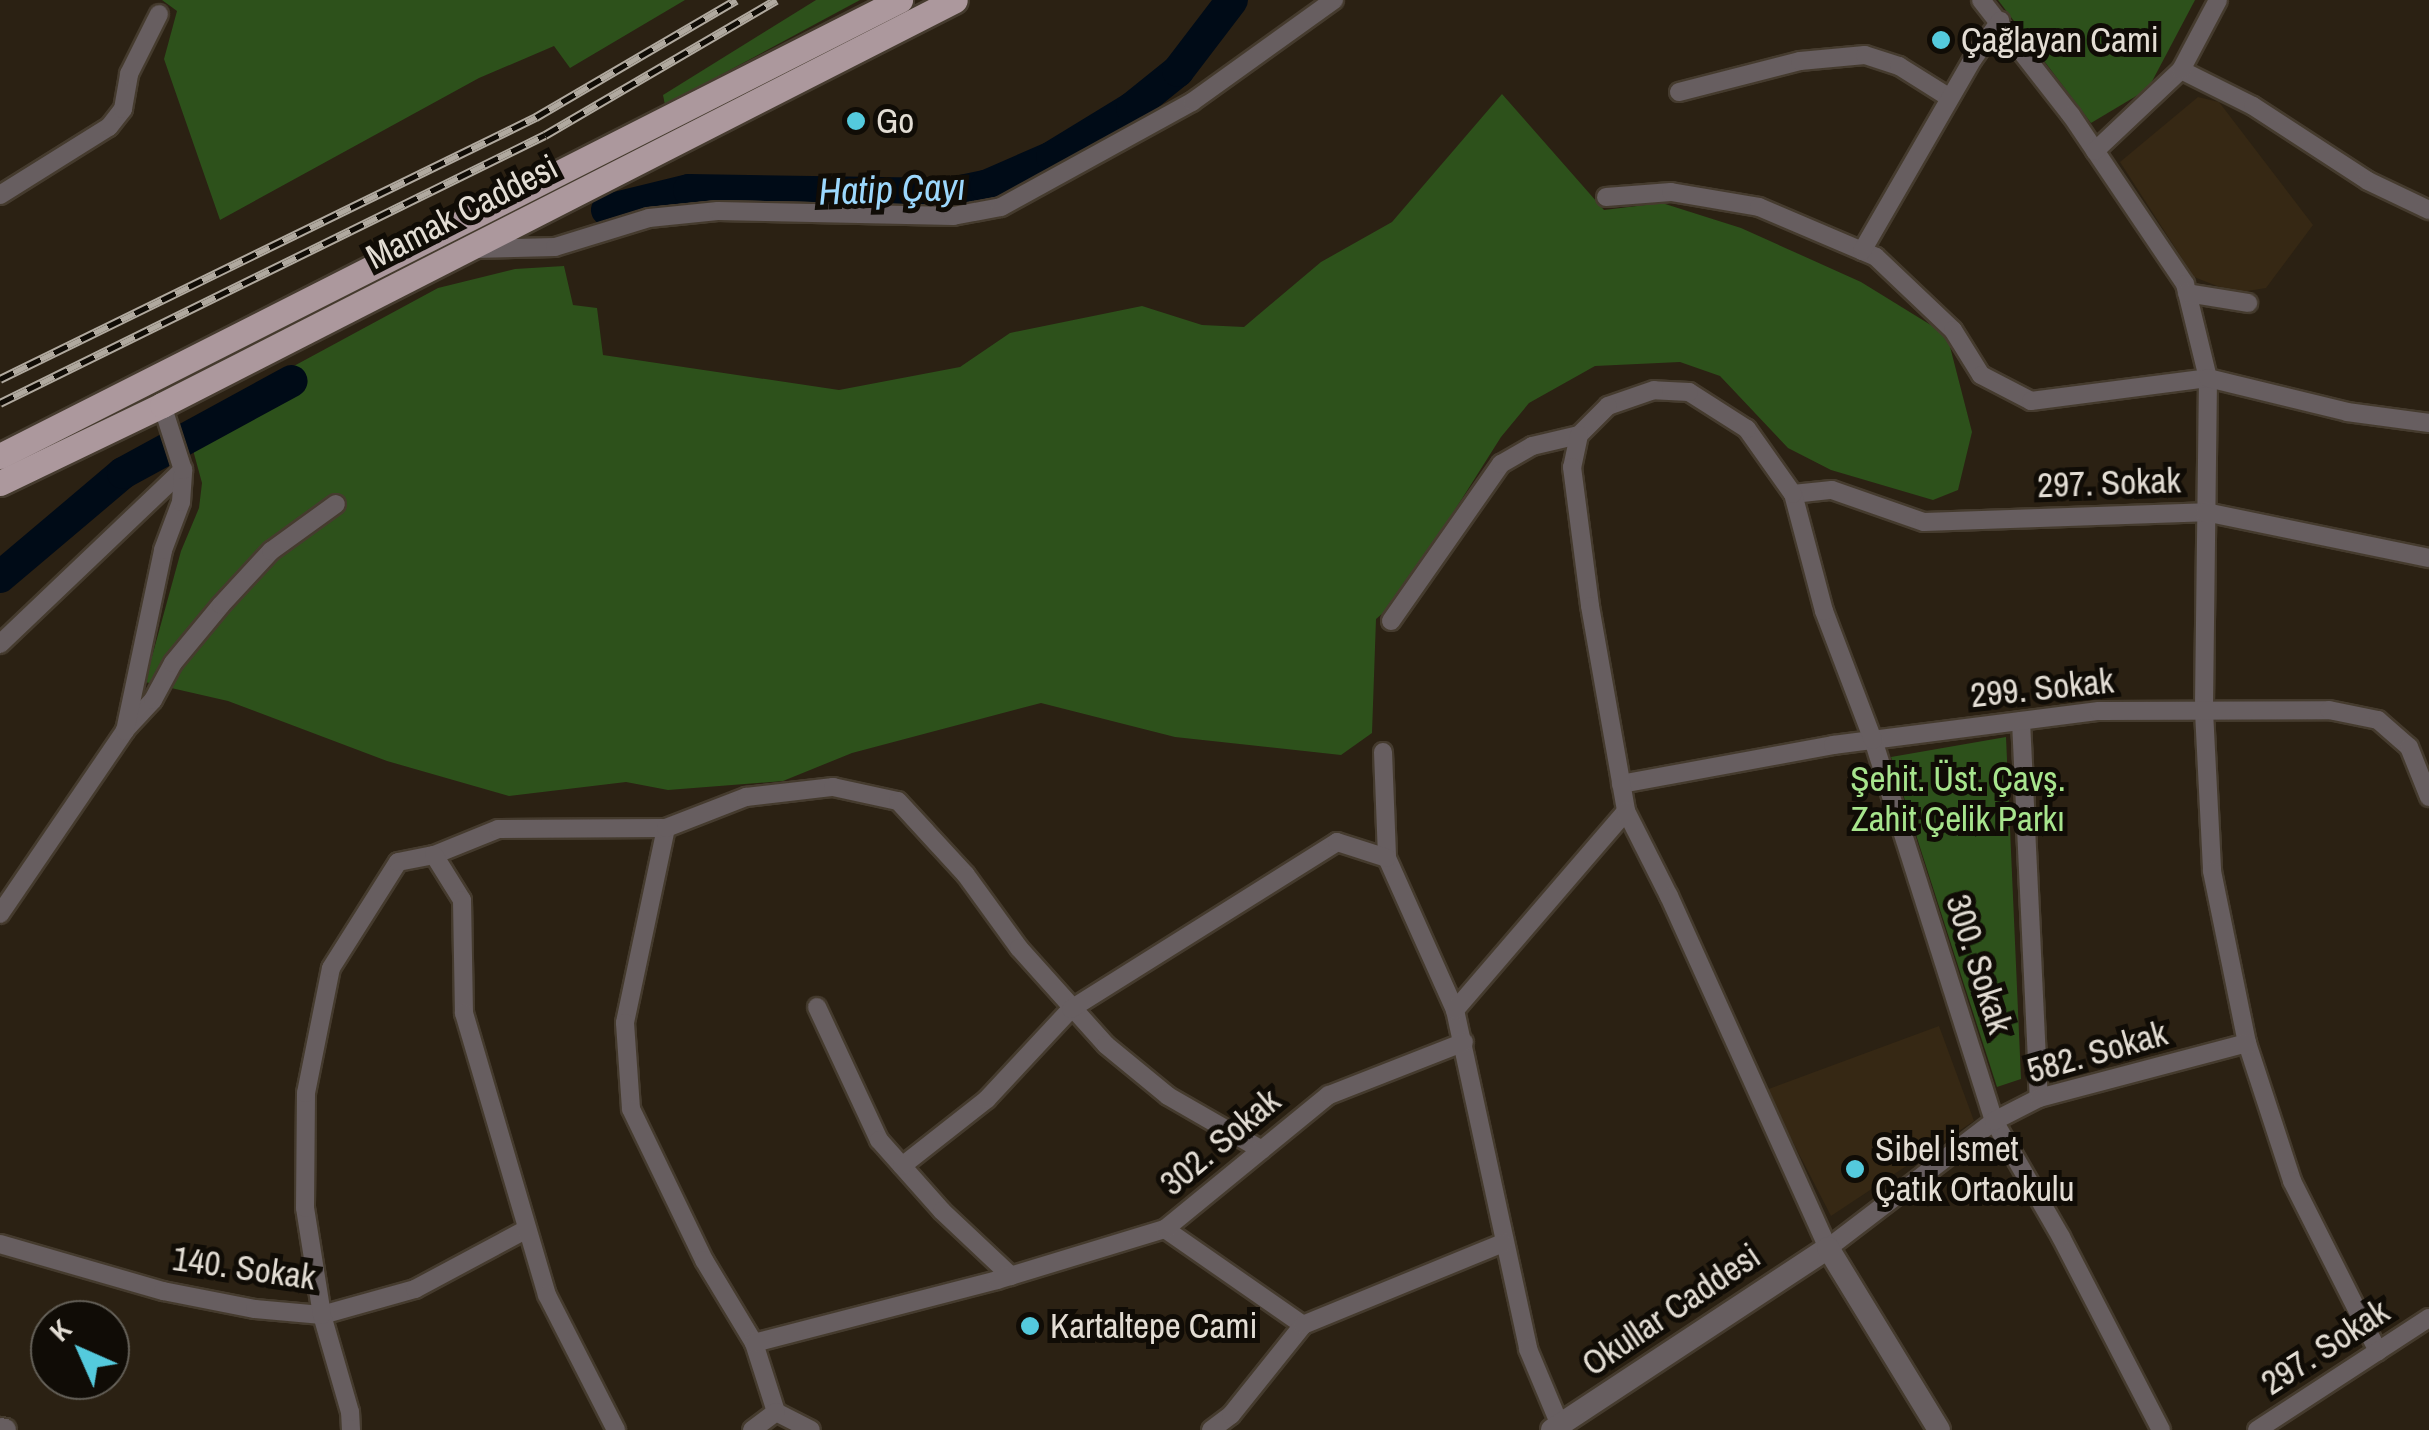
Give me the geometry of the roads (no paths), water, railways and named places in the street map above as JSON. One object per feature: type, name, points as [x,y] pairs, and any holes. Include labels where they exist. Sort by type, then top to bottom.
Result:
[{"type":"main road","name":"Mamak Caddesi","points":[[0,456],[152,383],[900,0]]},
{"type":"main road","name":"Mamak Caddesi","points":[[0,483],[162,406],[955,0]]},
{"type":"street","points":[[469,249],[555,247],[649,218],[718,211],[953,216],[1001,207],[1192,102],[1334,0]]},
{"type":"street","points":[[1982,0],[2095,151],[2187,294],[2208,378],[2204,711],[2212,871],[2247,1044],[2292,1181],[2378,1351]]},
{"type":"street","points":[[2095,151],[2181,70],[2218,0]]},
{"type":"street","points":[[0,195],[110,128],[124,109],[129,74],[159,14]]},
{"type":"street","points":[[1862,252],[1950,98],[2000,21]]},
{"type":"street","points":[[1680,92],[1800,61],[1865,56],[1899,66],[1950,98]]},
{"type":"street","points":[[2181,70],[2253,106],[2368,181],[2429,210]]},
{"type":"street","points":[[1606,198],[1670,192],[1759,207],[1876,257],[1953,330],[1981,375],[2031,401],[2208,378],[2347,412],[2429,422]]},
{"type":"street","points":[[2187,294],[2248,304]]},
{"type":"street","name":"300. Sokak","points":[[1579,434],[1608,406],[1654,390],[1689,392],[1747,429],[1792,494],[1824,612],[1872,740],[1994,1122],[2062,1237],[2161,1430]]},
{"type":"street","points":[[124,731],[163,550],[181,502],[181,464],[162,406]]},
{"type":"street","points":[[1390,621],[1501,464],[1532,446],[1579,434],[1572,467],[1626,811],[1669,896],[1828,1248],[1940,1430]]},
{"type":"street","points":[[0,644],[181,464]]},
{"type":"street","name":"297. Sokak","points":[[1792,494],[1832,490],[1924,522],[2204,512],[2429,558]]},
{"type":"street","points":[[0,914],[124,731],[153,700],[173,663],[220,605],[271,551],[336,504]]},
{"type":"street","name":"299. Sokak","points":[[1621,784],[1872,740],[2098,710],[2329,710],[2378,720],[2409,747],[2429,797]]},
{"type":"street","points":[[2021,721],[2039,1098]]},
{"type":"street","points":[[1383,752],[1388,858],[1455,1010],[1528,1349],[1556,1428]]},
{"type":"street","points":[[351,1430],[350,1412],[322,1314],[305,1208],[306,1093],[331,968],[398,862],[434,855],[498,829],[666,828],[746,797],[833,788],[898,801],[966,875],[1070,1010],[1168,1096],[1262,1150]]},
{"type":"street","points":[[1455,1010],[1626,811]]},
{"type":"street","points":[[666,828],[626,1023],[631,1109],[704,1260],[754,1343],[776,1412],[811,1430]]},
{"type":"street","points":[[902,1166],[988,1099],[1070,1010],[1337,842],[1388,858]]},
{"type":"street","points":[[434,855],[462,900],[464,1012],[547,1295],[616,1430]]},
{"type":"street","points":[[817,1007],[879,1140],[1011,1276]]},
{"type":"street","name":"302. Sokak","points":[[754,1343],[1011,1276],[1166,1229],[1329,1095],[1464,1042]]},
{"type":"street","name":"582. Sokak","points":[[1828,1248],[1994,1122],[2039,1098],[2247,1044]]},
{"type":"street","name":"140. Sokak","points":[[0,1244],[163,1291],[256,1309],[322,1314],[415,1289],[527,1229]]},
{"type":"street","points":[[1166,1229],[1303,1325]]},
{"type":"street","points":[[1211,1430],[1231,1415],[1303,1325],[1503,1243]]},
{"type":"street","name":"Okullar Caddesi","points":[[1556,1428],[1828,1248]]},
{"type":"street","name":"297. Sokak","points":[[2257,1430],[2429,1318]]},
{"type":"street","points":[[752,1430],[776,1412]]},
{"type":"waterway","name":"Hatip Çayı","points":[[607,210],[689,190],[947,194],[986,186],[1052,157],[1132,108],[1178,71],[1232,0]]},
{"type":"waterway","name":"Hatip Çayı","points":[[0,577],[123,473],[292,381]]},
{"type":"railway","points":[[0,379],[536,117],[736,0]]},
{"type":"railway","points":[[0,403],[545,135],[776,0]]},
{"type":"place","name":"Çağlayan Cami","points":[[1941,40]]},
{"type":"place","name":"Go","points":[[856,121]]},
{"type":"place","name":"Sibel İsmet Çatık Ortaokulu","points":[[1855,1169]]},
{"type":"place","name":"Kartaltepe Cami","points":[[1030,1326]]},
{"type":"park label","name":"Şehit. Üst. Çavş. Zahit Çelik Parkı","points":[[1958,799]]}]
